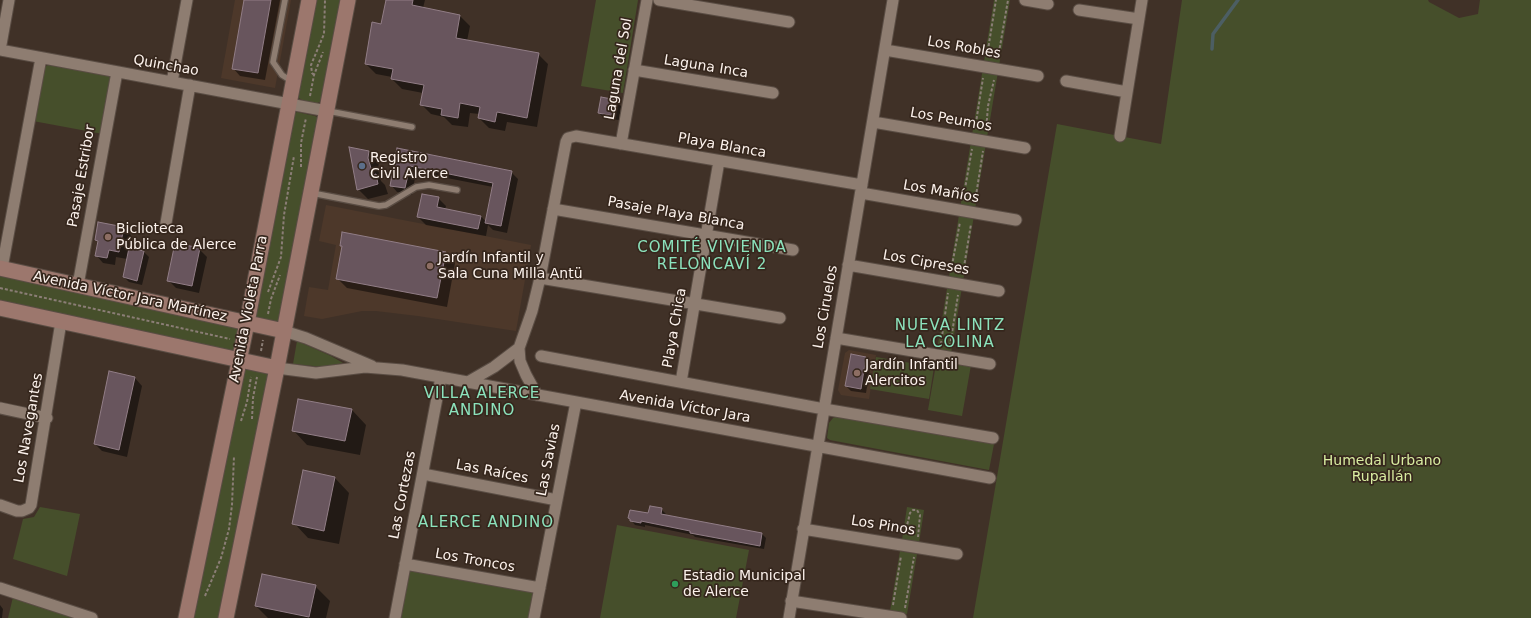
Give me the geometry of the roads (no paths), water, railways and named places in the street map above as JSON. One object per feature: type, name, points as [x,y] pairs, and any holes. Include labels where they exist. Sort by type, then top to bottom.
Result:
[{"type":"main road","name":"Avenida Violeta Parra","points":[[186,618],[247,323],[309,0]]},
{"type":"main road","points":[[226,618],[277,368],[348,0]]},
{"type":"main road","name":"Avenida Víctor Jara Martínez","points":[[1,268],[284,331]]},
{"type":"main road","points":[[0,308],[277,368]]},
{"type":"street","points":[[0,50],[9,0]]},
{"type":"street","points":[[172,82],[187,0]]},
{"type":"street","name":"Laguna del Sol","points":[[621,144],[647,0]]},
{"type":"street","points":[[660,0],[789,22]]},
{"type":"street","name":"Los Ciruelos","points":[[789,618],[893,0]]},
{"type":"street","points":[[1025,0],[1048,4]]},
{"type":"street","points":[[1120,136],[1142,0]]},
{"type":"street","points":[[1079,10],[1139,19]]},
{"type":"street","name":"Quinchao","points":[[0,50],[327,110]]},
{"type":"street","name":"Los Robles","points":[[885,50],[1038,76]]},
{"type":"street","points":[[1,268],[41,58]]},
{"type":"street","name":"Laguna Inca","points":[[634,70],[773,93]]},
{"type":"street","name":"Pasaje Estribor","points":[[78,285],[117,72]]},
{"type":"street","points":[[1066,81],[1127,92]]},
{"type":"street","points":[[166,223],[190,85]]},
{"type":"street","name":"Los Peumos","points":[[873,122],[1025,148]]},
{"type":"street","name":"Playa Blanca","points":[[553,209],[566,142],[568,138],[576,136],[719,161],[861,189]]},
{"type":"street","name":"Playa Chica","points":[[681,382],[719,161]]},
{"type":"street","name":"Los Mañíos","points":[[861,189],[962,211],[1016,220]]},
{"type":"street","points":[[537,395],[520,361],[519,348],[532,311],[553,209]]},
{"type":"street","name":"Pasaje Playa Blanca","points":[[553,209],[793,250]]},
{"type":"street","name":"Los Cipreses","points":[[848,265],[999,291]]},
{"type":"street","points":[[540,278],[780,318]]},
{"type":"street","name":"Los Navegantes","points":[[0,505],[22,511],[29,508],[31,505],[47,418],[62,322]]},
{"type":"street","name":"Avenida Víctor Jara","points":[[284,331],[306,338],[369,367]]},
{"type":"street","points":[[836,338],[990,364]]},
{"type":"street","points":[[468,382],[494,367],[519,348]]},
{"type":"street","name":"Avenida Víctor Jara","points":[[541,356],[824,409],[993,438]]},
{"type":"street","name":"Avenida Víctor Jara","points":[[277,368],[320,372],[369,367],[402,370],[990,478]]},
{"type":"street","name":"Las Cortezas","points":[[395,618],[441,378]]},
{"type":"street","name":"Las Savias","points":[[534,618],[576,402]]},
{"type":"street","points":[[0,408],[47,418]]},
{"type":"street","name":"Las Raíces","points":[[423,474],[557,500]]},
{"type":"street","name":"Los Pinos","points":[[803,529],[957,554]]},
{"type":"street","name":"Los Troncos","points":[[405,564],[540,588]]},
{"type":"street","points":[[0,588],[92,618]]},
{"type":"street","points":[[792,601],[899,616]]},
{"type":"lane","points":[[285,0],[273,62],[282,75],[293,82]]},
{"type":"lane","points":[[327,110],[412,127]]},
{"type":"lane","points":[[311,193],[379,206],[386,205],[416,187],[429,185],[457,190]]},
{"type":"waterway","points":[[1212,49],[1213,34],[1238,0]]},
{"type":"place","name":"Registro Civil Alerce","points":[[362,166]]},
{"type":"place","name":"Biclioteca Pública de Alerce","points":[[108,237]]},
{"type":"place","name":"Jardín Infantil y Sala Cuna Milla Antü","points":[[430,266]]},
{"type":"place","name":"Jardín Infantil Alercitos","points":[[857,373]]},
{"type":"place","name":"Estadio Municipal de Alerce","points":[[675,584]]},
{"type":"district","name":"COMITÉ VIVIENDA RELONCAVÍ 2","points":[[712,256]]},
{"type":"district","name":"NUEVA LINTZ LA COLINA","points":[[950,334]]},
{"type":"district","name":"VILLA ALERCE ANDINO","points":[[482,402]]},
{"type":"district","name":"ALERCE ANDINO","points":[[486,523]]},
{"type":"park label","name":"Humedal Urbano Rupallán","points":[[1382,470]]}]
